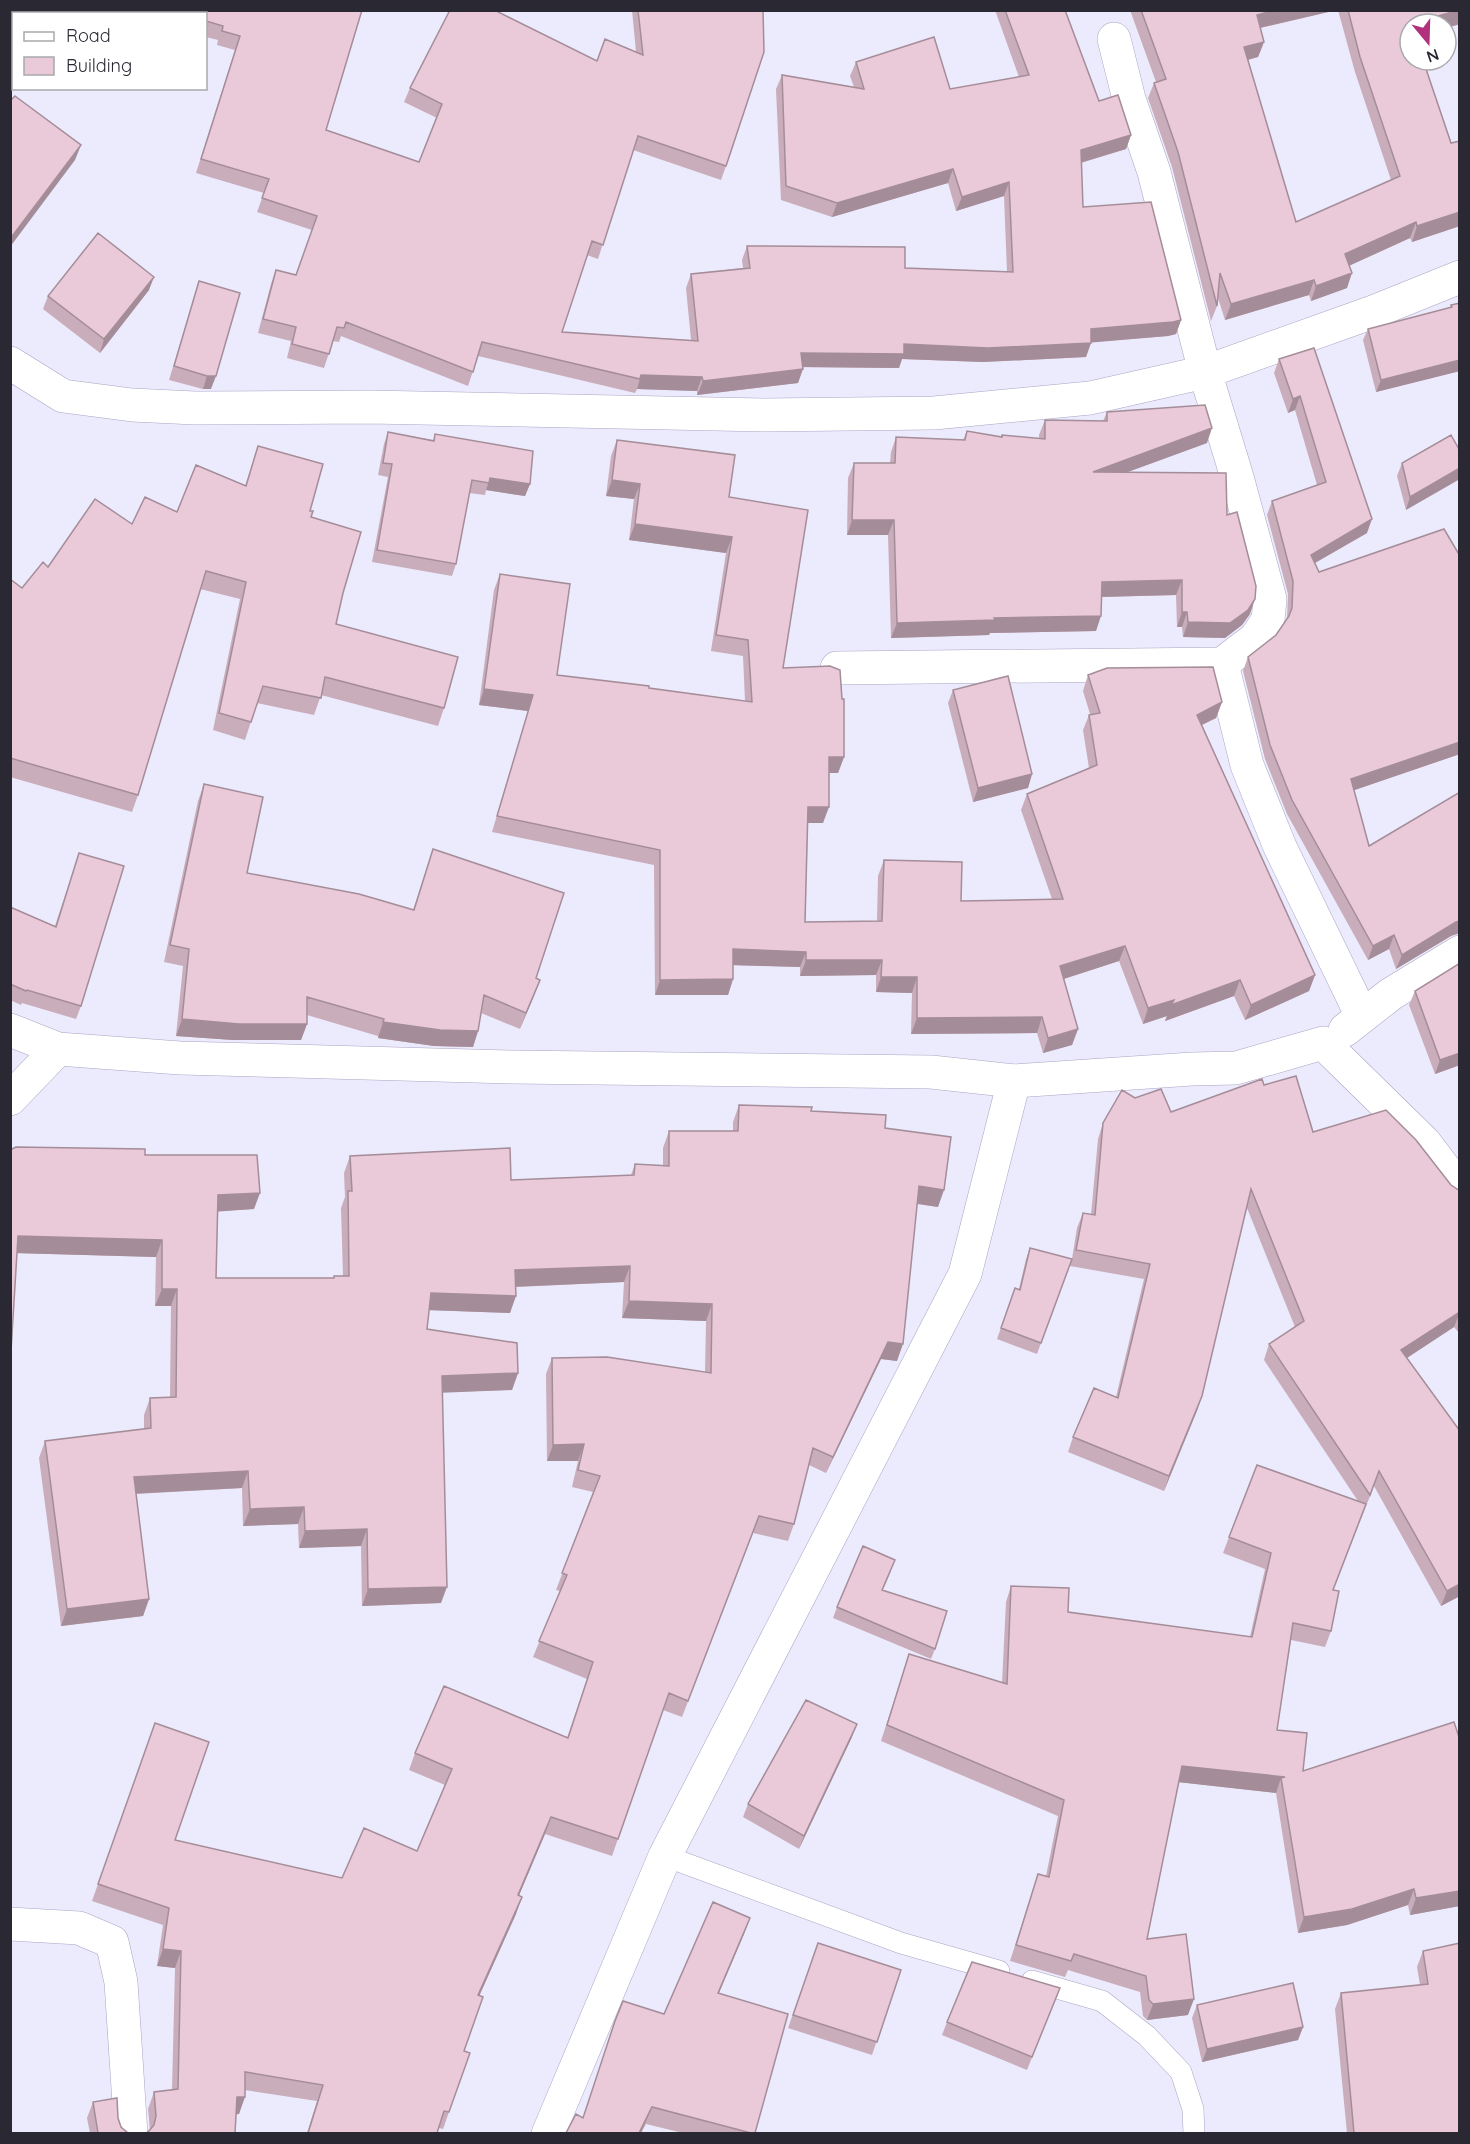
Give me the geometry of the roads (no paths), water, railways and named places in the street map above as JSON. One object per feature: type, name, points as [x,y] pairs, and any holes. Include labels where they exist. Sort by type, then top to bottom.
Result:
[{"type":"street","points":[[837,668],[1222,663],[1256,638],[1268,620],[1270,599],[1237,477],[1205,372],[1154,172],[1129,99],[1114,39]]},
{"type":"street","points":[[10,363],[63,396],[132,405],[195,408],[369,407],[765,415],[934,412],[1090,398],[1205,372],[1373,312],[1460,278]]},
{"type":"street","points":[[1222,663],[1251,775],[1280,847],[1362,1016]]},
{"type":"street","points":[[10,1030],[58,1049],[180,1058],[512,1067],[932,1072],[1014,1081],[1236,1068],[1323,1043],[1336,1037],[1390,994],[1460,952]]},
{"type":"street","points":[[1323,1043],[1425,1143],[1460,1189]]},
{"type":"street","points":[[10,1099],[58,1049]]},
{"type":"street","points":[[548,2133],[665,1856],[964,1274],[1014,1081]]},
{"type":"street","points":[[10,1924],[79,1928],[112,1942],[121,1982],[131,2133]]},
{"type":"lane","points":[[665,1856],[901,1942],[1102,2001],[1147,2036],[1181,2072],[1193,2109],[1194,2133]]}]
